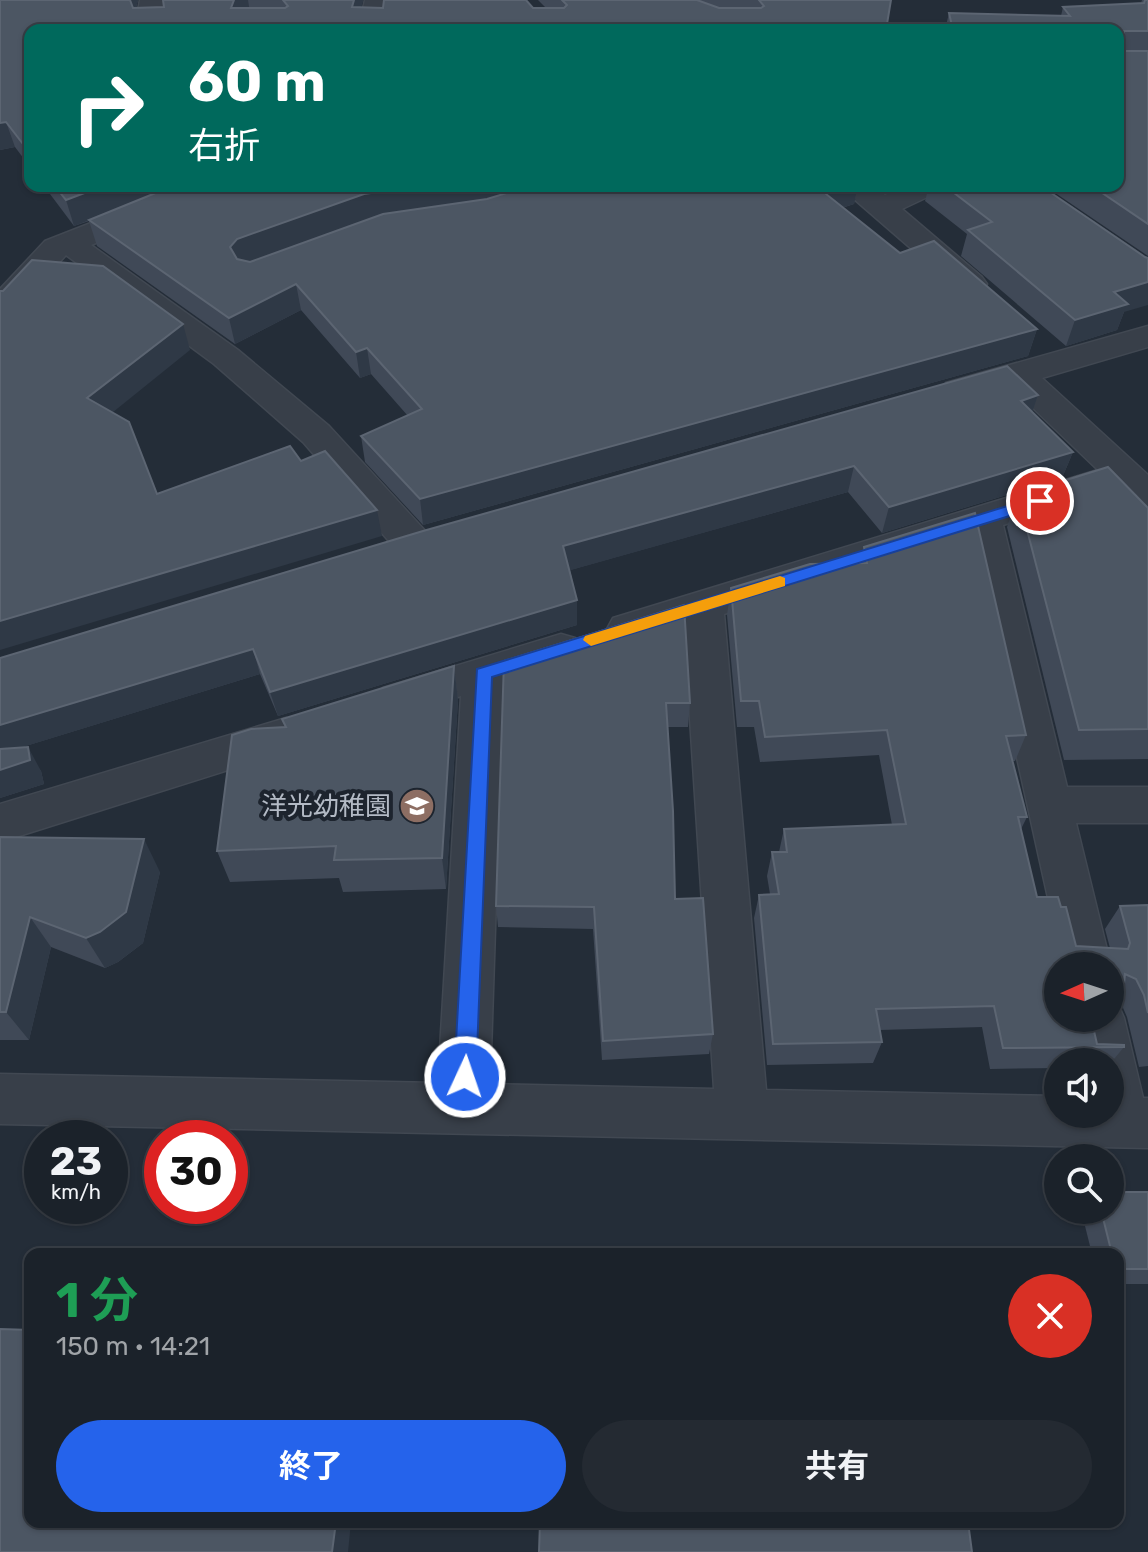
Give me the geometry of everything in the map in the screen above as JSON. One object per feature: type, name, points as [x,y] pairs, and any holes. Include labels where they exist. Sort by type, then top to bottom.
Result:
[{"type":"street","points":[[152,0],[152,24]]},
{"type":"street","points":[[372,24],[377,0]]},
{"type":"street","points":[[0,308],[56,248],[153,209],[183,192]]},
{"type":"street","points":[[862,192],[989,300]]},
{"type":"street","points":[[882,207],[915,192]]},
{"type":"street","points":[[69,243],[226,357],[316,434],[414,545]]},
{"type":"street","points":[[928,399],[1018,374],[1048,351],[1148,336]]},
{"type":"street","points":[[1018,374],[1137,485]]},
{"type":"street","points":[[363,711],[983,519],[1137,485]]},
{"type":"street","points":[[983,519],[1084,952]]},
{"type":"street","points":[[703,606],[742,1115]]},
{"type":"street","points":[[463,1108],[483,673]]},
{"type":"street","points":[[0,823],[317,725]]},
{"type":"street","points":[[1050,805],[1148,805]]},
{"type":"street","points":[[0,1099],[1136,1123],[1124,1096]]},
{"type":"building","points":[[0,0],[130,0],[133,8],[164,7],[163,0],[234,0],[231,8],[285,8],[288,6],[283,0],[354,0],[352,7],[383,8],[384,0],[526,0],[533,8],[564,8],[567,5],[562,0],[697,0],[719,8],[761,8],[764,6],[759,0],[891,0],[887,24],[24,24],[24,145],[6,122],[0,123]]},
{"type":"building","points":[[1148,0],[1148,31],[1124,31],[1124,24],[952,24],[949,13],[1070,16],[1063,7],[1144,3]]},
{"type":"building","points":[[1124,51],[1148,51],[1148,224],[1101,192],[1124,192]]},
{"type":"building","points":[[60,192],[87,192],[66,200]]},
{"type":"building","points":[[158,192],[378,192],[364,194],[237,239],[230,247],[237,259],[250,262],[383,214],[487,199],[510,192],[824,192],[900,253],[934,241],[1037,329],[420,499],[361,436],[422,409],[367,348],[356,352],[296,284],[229,318],[89,220]]},
{"type":"building","points":[[953,192],[1050,192],[1148,258],[1148,282],[1114,292],[1128,304],[1075,320],[968,230],[992,222]]},
{"type":"building","points":[[32,260],[103,266],[183,324],[87,398],[129,422],[157,494],[290,446],[301,461],[325,451],[377,510],[0,621],[0,291]]},
{"type":"building","points":[[1007,366],[1038,395],[1021,401],[1073,452],[889,507],[854,466],[563,546],[577,600],[270,692],[253,649],[0,725],[0,658],[423,531]]},
{"type":"building","points":[[1108,467],[1148,508],[1148,729],[1079,730],[1018,495]]},
{"type":"building","points":[[975,513],[1026,735],[1006,736],[1027,817],[1018,817],[1037,897],[1058,897],[1061,907],[1066,907],[1076,946],[1128,949],[1130,943],[1120,906],[1148,905],[1148,1013],[1136,979],[1125,974],[1124,984],[1124,952],[1044,952],[1044,1032],[1094,1032],[1097,1044],[1124,1047],[1003,1048],[994,1006],[876,1009],[882,1042],[773,1044],[759,895],[779,894],[772,852],[787,852],[784,829],[906,824],[887,730],[765,737],[759,701],[741,701],[731,588],[810,564],[867,563],[864,547]]},
{"type":"building","points":[[684,605],[690,703],[666,703],[675,899],[703,898],[713,1034],[603,1041],[594,907],[496,906],[504,661]]},
{"type":"building","points":[[454,666],[442,858],[334,860],[336,846],[217,851],[232,735],[251,729],[286,727],[282,719]]},
{"type":"building","points":[[28,747],[30,760],[0,770],[0,749]]},
{"type":"building","points":[[0,837],[144,839],[126,912],[100,932],[86,938],[30,917],[6,1012],[0,1012]]},
{"type":"building","points":[[1124,1192],[1148,1192],[1148,1269],[1124,1269],[1124,1248],[1110,1248],[1104,1224],[1124,1224]]},
{"type":"building","points":[[0,1329],[24,1330],[24,1528],[335,1528],[332,1552],[0,1552]]},
{"type":"building","points":[[540,1528],[969,1528],[972,1552],[539,1552]]},
{"type":"slow traffic","points":[[591,640],[780,582]]},
{"type":"place","name":"洋光幼稚園","points":[[417,806]]},
{"type":"route","points":[[465,1077],[483,673],[1040,501]]}]
